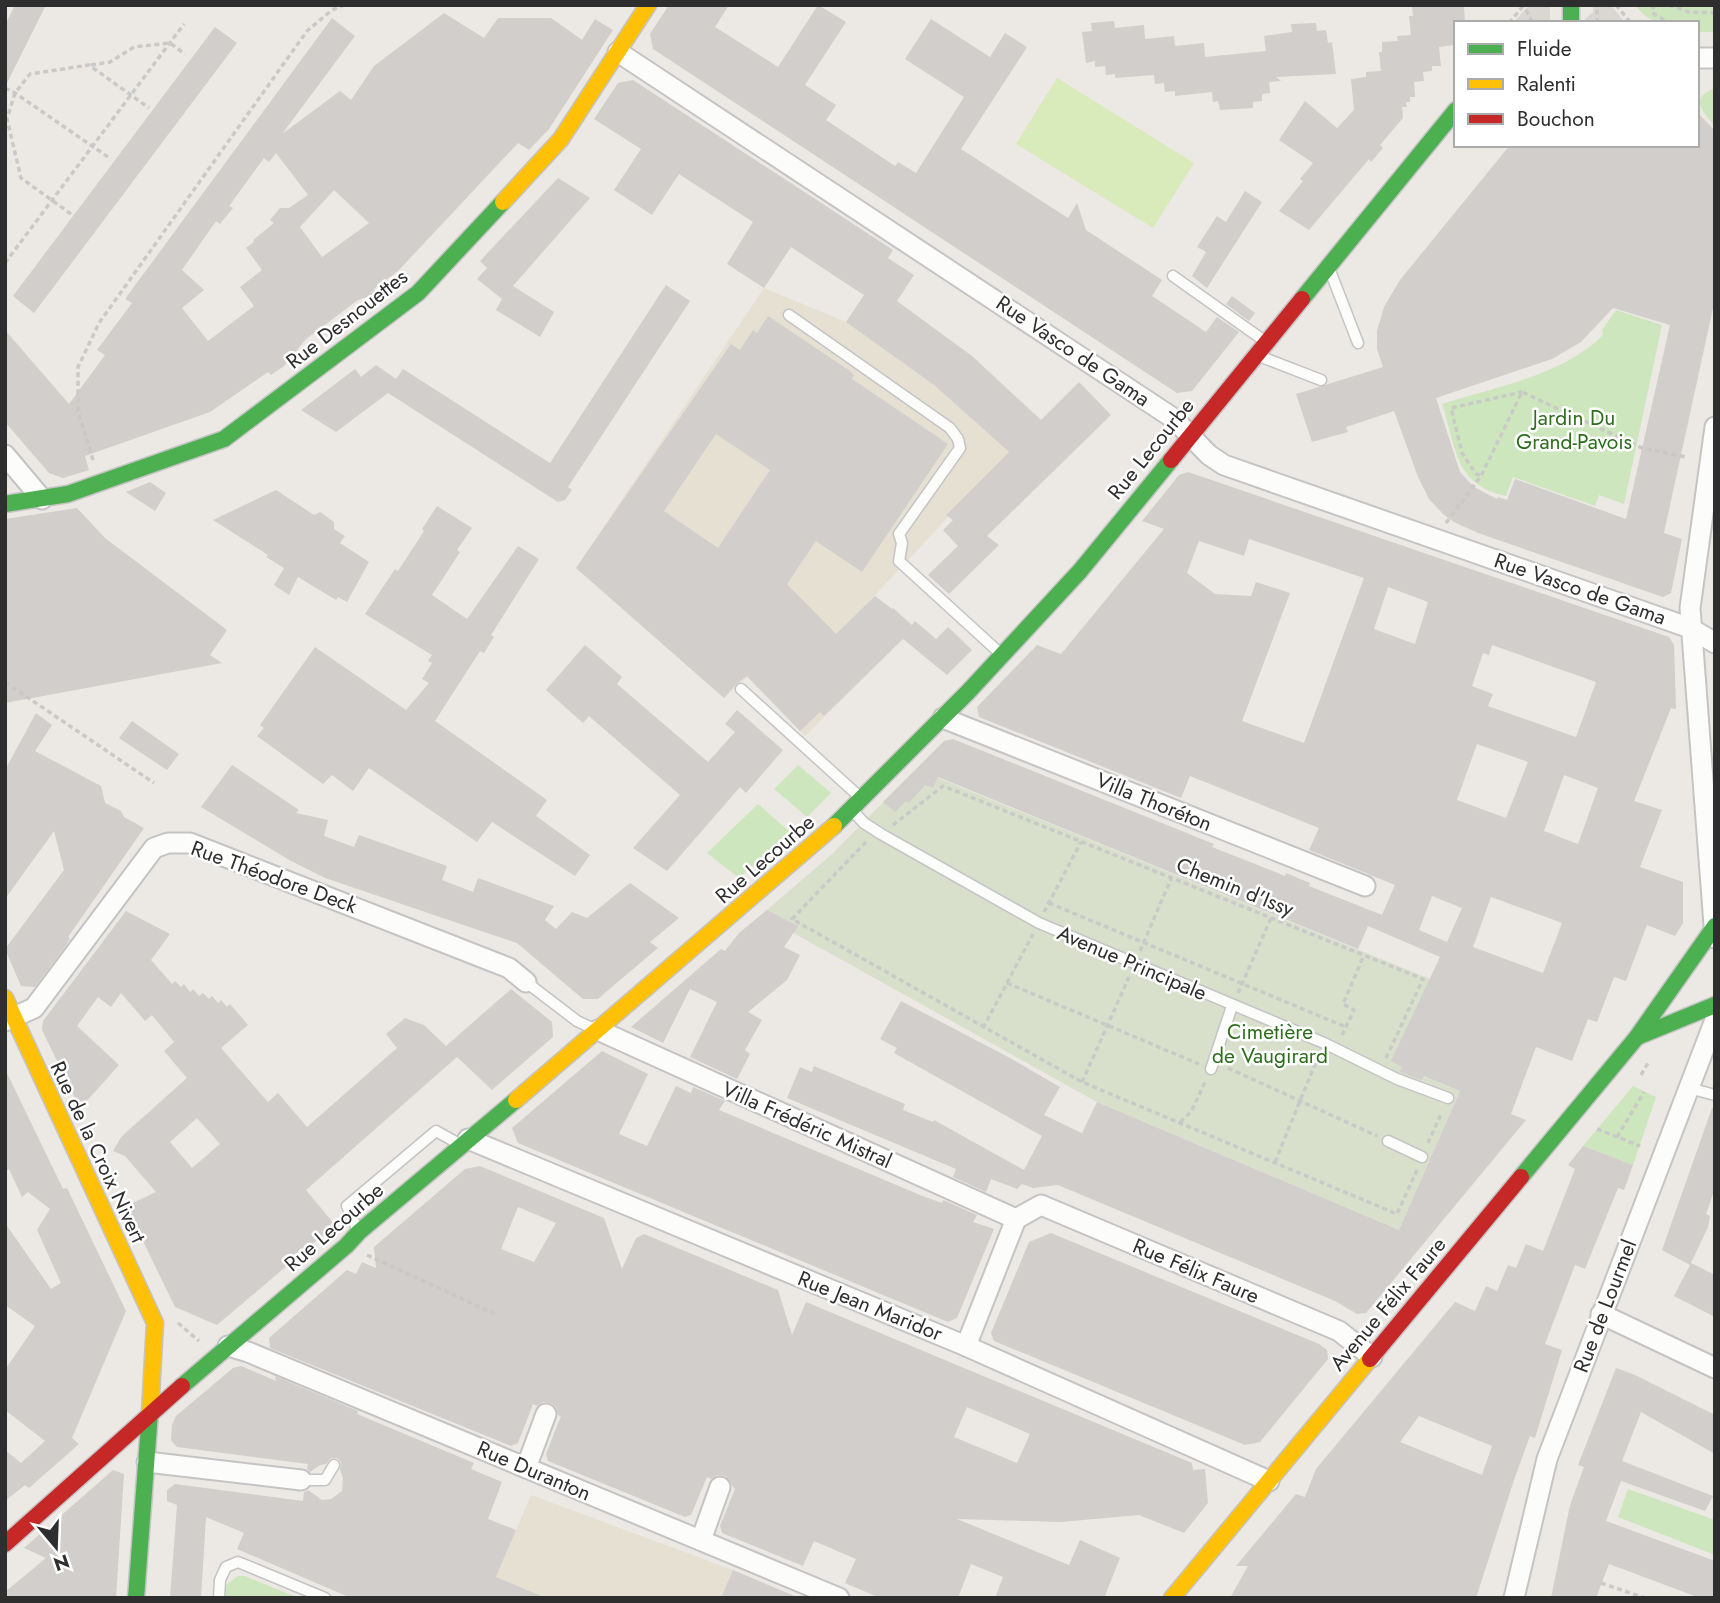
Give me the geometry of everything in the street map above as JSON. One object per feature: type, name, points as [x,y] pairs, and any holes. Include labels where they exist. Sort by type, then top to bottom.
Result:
[{"type":"street","name":"Rue Desnouettes","points":[[5,504],[68,494],[224,439],[418,293],[561,139],[648,5]]},
{"type":"street","name":"Rue Vasco de Gama","points":[[618,52],[1173,418],[1209,455],[1224,465],[1690,628],[1715,643]]},
{"type":"street","name":"Rue Lecourbe","points":[[9,1535],[857,805],[943,718],[1080,571],[1454,112]]},
{"type":"street","points":[[1715,427],[1695,569],[1690,628],[1711,855],[1715,938]]},
{"type":"street","points":[[5,455],[42,499]]},
{"type":"street","name":"Villa Thoréton","points":[[943,718],[1365,886]]},
{"type":"street","name":"Rue Théodore Deck","points":[[10,1019],[34,1008],[154,848],[168,843],[190,843],[242,863],[509,968],[526,982]]},
{"type":"street","name":"Avenue Félix Faure","points":[[1172,1598],[1637,1037],[1714,926]]},
{"type":"street","points":[[1690,963],[1708,997]]},
{"type":"street","name":"Avenue Félix Faure","points":[[1637,1037],[1708,997]]},
{"type":"street","name":"Rue de la Croix Nivert","points":[[5,998],[10,1019],[155,1323],[136,1598]]},
{"type":"street","name":"Rue de Lourmel","points":[[1514,1598],[1547,1459],[1715,1020]]},
{"type":"street","name":"Villa Frédéric Mistral","points":[[598,1030],[1016,1219]]},
{"type":"street","name":"Rue Jean Maridor","points":[[465,1142],[966,1346],[1269,1480]]},
{"type":"street","name":"Rue Félix Faure","points":[[1016,1219],[1041,1205],[1339,1331],[1372,1357]]},
{"type":"street","points":[[966,1346],[1016,1219]]},
{"type":"street","points":[[1601,1314],[1715,1368]]},
{"type":"street","name":"Rue Duranton","points":[[228,1346],[358,1405],[526,1468],[839,1598]]},
{"type":"street","points":[[526,1468],[546,1414]]},
{"type":"street","points":[[147,1462],[302,1480]]},
{"type":"street","points":[[701,1540],[720,1487]]},
{"type":"lane","points":[[1328,265],[1358,343]]},
{"type":"lane","points":[[1173,276],[1261,348],[1321,380]]},
{"type":"lane","points":[[789,315],[950,428],[958,439],[960,448],[898,534],[902,543],[899,561],[1002,655]]},
{"type":"lane","name":"Avenue Principale","points":[[741,689],[857,805],[864,823],[881,834],[1039,923],[1324,1043],[1397,1079],[1448,1098]]},
{"type":"lane","points":[[526,982],[577,1021],[598,1030]]},
{"type":"lane","points":[[1212,1065],[1232,1006]]},
{"type":"lane","points":[[1689,1088],[1715,1095]]},
{"type":"lane","points":[[359,1232],[347,1206],[357,1197],[436,1130],[465,1142]]},
{"type":"lane","points":[[1388,1141],[1422,1157]]},
{"type":"lane","points":[[302,1480],[325,1480],[334,1465]]},
{"type":"lane","points":[[219,1598],[220,1580],[226,1567],[238,1562],[325,1598]]},
{"type":"path","points":[[100,483],[78,411],[78,367],[99,323],[307,31],[332,10],[344,5]]},
{"type":"path","points":[[1616,5],[1629,21]]},
{"type":"path","points":[[1655,5],[1654,15],[1666,21]]},
{"type":"path","points":[[1669,5],[1689,12],[1715,13]]},
{"type":"path","points":[[1511,21],[1525,7]]},
{"type":"path","points":[[5,264],[184,24]]},
{"type":"path","points":[[71,214],[21,178],[7,119],[15,93],[30,74],[110,62],[134,47],[170,43],[185,54]]},
{"type":"path","points":[[89,65],[149,108]]},
{"type":"path","points":[[5,88],[111,159]]},
{"type":"path","points":[[1481,476],[1476,474],[1462,453],[1451,408],[1522,392],[1642,448],[1686,457]]},
{"type":"path","points":[[1436,539],[1448,518],[1481,476],[1522,392]]},
{"type":"path","points":[[5,682],[154,783]]},
{"type":"path","name":"Chemin d'Issy","points":[[881,834],[943,786],[1423,979],[1380,1069]]},
{"type":"path","points":[[881,834],[866,842],[792,919],[1082,1082],[1397,1214]]},
{"type":"path","points":[[1082,1082],[1171,879]]},
{"type":"path","points":[[1049,903],[1346,1027]]},
{"type":"path","points":[[1232,1006],[1271,918]]},
{"type":"path","points":[[1335,1049],[1354,1010],[1343,1004],[1364,955]]},
{"type":"path","points":[[1007,984],[1300,1100],[1388,1141]]},
{"type":"path","points":[[1275,1162],[1324,1043]]},
{"type":"path","points":[[1641,1075],[1648,1063]]},
{"type":"path","points":[[1180,1122],[1191,1112],[1212,1065]]},
{"type":"path","points":[[1617,1137],[1644,1092]]},
{"type":"path","points":[[1597,1129],[1640,1146]]},
{"type":"path","points":[[346,1246],[495,1314]]},
{"type":"path","points":[[155,1323],[169,1317],[204,1345]]},
{"type":"path","points":[[1601,1583],[1645,1598]]},
{"type":"shaded area","points":[[1529,5],[1550,5],[1550,21],[1515,21]]},
{"type":"shaded area","points":[[1593,5],[1611,5],[1623,21],[1585,21],[1593,12]]},
{"type":"shaded area","points":[[764,288],[846,322],[934,385],[1009,452],[865,606],[903,639],[805,736],[747,677],[724,698],[576,568]]},
{"type":"shaded area","points":[[531,1495],[758,1581],[751,1598],[487,1598]]},
{"type":"green space","points":[[1635,5],[1715,5],[1715,32],[1699,32],[1699,21],[1655,21]]},
{"type":"green space","points":[[1057,78],[1194,163],[1153,228],[1016,144]]},
{"type":"green space","points":[[1715,88],[1715,126],[1702,110],[1700,100]]},
{"type":"green space","name":"Jardin Du Grand-Pavois","points":[[1616,310],[1662,325],[1624,504],[1599,495],[1595,506],[1513,477],[1506,496],[1476,483],[1460,462],[1442,404],[1505,386],[1569,360],[1603,335],[1602,330]]},
{"type":"green space","points":[[798,765],[831,793],[807,817],[774,789]]},
{"type":"green space","name":"Cimetière de Vaugirard","points":[[916,769],[1430,979],[1402,1067],[1460,1091],[1399,1230],[1097,1102],[761,915],[832,854]]},
{"type":"green space","points":[[758,804],[791,833],[739,878],[707,853]]},
{"type":"green space","points":[[1633,1086],[1656,1097],[1633,1165],[1583,1146]]},
{"type":"green space","points":[[1628,1489],[1715,1520],[1715,1555],[1618,1517]]},
{"type":"green space","points":[[238,1576],[245,1576],[299,1598],[223,1598],[226,1585]]},
{"type":"building","points":[[15,5],[46,5],[5,87],[5,25]]},
{"type":"building","points":[[669,5],[729,5],[715,27],[778,67],[818,5],[846,22],[805,85],[836,105],[826,120],[895,166],[898,162],[916,173],[964,97],[905,59],[931,19],[990,57],[1005,33],[1027,47],[961,149],[1068,218],[1077,203],[1086,230],[1162,280],[1152,296],[1206,332],[1217,317],[1239,332],[1192,391],[1177,393],[653,49],[650,34]]},
{"type":"building","points":[[1464,6],[1465,21],[1454,21],[1454,45],[1439,47],[1441,66],[1432,66],[1432,71],[1423,72],[1424,81],[1414,82],[1415,97],[1410,97],[1410,102],[1406,102],[1407,107],[1402,107],[1403,118],[1380,145],[1383,148],[1371,162],[1369,159],[1309,230],[1279,211],[1303,181],[1300,179],[1313,163],[1279,140],[1305,101],[1337,128],[1354,110],[1351,79],[1366,77],[1366,72],[1381,71],[1379,52],[1382,52],[1382,42],[1398,41],[1397,36],[1411,35],[1409,16],[1413,16],[1412,7]]},
{"type":"building","points":[[444,13],[484,38],[498,18],[551,18],[582,40],[595,19],[613,30],[549,129],[529,150],[518,143],[399,270],[374,289],[378,293],[358,300],[306,339],[284,366],[271,375],[268,372],[210,412],[85,456],[89,470],[63,478],[49,473],[5,422],[5,330],[69,404],[105,355],[97,350],[132,303],[125,299],[332,18],[355,36],[282,134],[340,91],[351,100],[374,66]],"holes":[[[276,153],[308,195],[289,208],[280,208],[270,220],[274,223],[246,248],[262,270],[240,287],[254,306],[208,341],[182,308],[204,290],[182,270],[216,221],[220,224],[233,208],[229,206],[264,158],[269,162]],[[334,190],[369,223],[322,257],[300,227]]]},
{"type":"building","points":[[1114,21],[1115,28],[1144,25],[1145,39],[1174,36],[1175,46],[1204,43],[1205,57],[1266,51],[1264,36],[1292,32],[1291,24],[1316,23],[1317,31],[1326,30],[1328,43],[1332,42],[1336,74],[1276,77],[1281,81],[1269,82],[1270,93],[1262,94],[1262,101],[1253,102],[1253,108],[1220,110],[1218,101],[1213,102],[1212,92],[1175,96],[1175,91],[1165,92],[1164,83],[1155,84],[1154,75],[1115,78],[1115,74],[1106,75],[1105,66],[1095,67],[1095,61],[1086,63],[1082,32],[1092,31],[1091,23]]},
{"type":"building","points":[[215,27],[237,43],[34,313],[13,296]]},
{"type":"building","points":[[633,80],[893,250],[888,258],[914,275],[897,301],[972,356],[1041,420],[1079,382],[1111,415],[987,536],[999,545],[949,594],[928,575],[958,546],[943,530],[953,520],[946,515],[1009,452],[934,385],[846,322],[864,295],[791,247],[764,288],[727,264],[753,222],[679,174],[652,215],[614,190],[641,149],[594,119],[618,83]]},
{"type":"building","points":[[1699,114],[1715,131],[1715,299],[1664,533],[1682,539],[1671,593],[1663,597],[1478,533],[1454,522],[1429,499],[1394,411],[1346,427],[1348,432],[1312,442],[1296,394],[1383,367],[1377,349],[1377,331],[1384,307],[1400,280],[1508,147],[1699,147]],"holes":[[[1613,308],[1670,325],[1626,519],[1515,479],[1507,500],[1497,499],[1474,487],[1460,472],[1436,398],[1552,359],[1581,342]]]},
{"type":"building","points":[[558,178],[590,198],[513,286],[554,312],[540,337],[496,310],[502,299],[477,279],[487,268],[480,261]]},
{"type":"building","points":[[1245,191],[1262,202],[1207,288],[1192,276],[1206,252],[1197,247],[1217,216],[1226,222]]},
{"type":"building","points":[[666,285],[690,301],[568,487],[572,490],[565,500],[558,502],[388,393],[336,432],[301,410],[355,369],[361,377],[376,365],[396,379],[403,369],[550,463]]},
{"type":"building","points":[[1232,296],[1255,313],[1249,321],[1226,304]]},
{"type":"building","points":[[768,316],[850,371],[854,375],[852,379],[948,444],[862,572],[816,541],[787,584],[836,634],[875,596],[912,625],[915,621],[936,639],[948,627],[972,650],[947,675],[903,639],[824,716],[820,712],[800,731],[747,676],[724,698],[576,568],[731,344],[740,350],[753,330],[757,333]],"holes":[[[716,434],[770,470],[718,548],[664,511]]]},
{"type":"building","points":[[1188,472],[1669,637],[1674,645],[1676,709],[1671,708],[1634,801],[1662,810],[1640,867],[1683,882],[1683,923],[1675,936],[1647,925],[1626,981],[1614,977],[1597,1022],[1588,1019],[1572,1061],[1536,1047],[1511,1114],[1526,1120],[1366,1313],[1357,1314],[1335,1301],[1058,1185],[1033,1188],[1022,1184],[1017,1189],[991,1179],[986,1192],[953,1177],[956,1169],[787,1098],[800,1067],[812,1072],[814,1066],[905,1104],[903,1110],[933,1122],[934,1120],[1024,1170],[1042,1136],[894,1053],[897,1048],[880,1039],[901,1001],[1060,1087],[1044,1115],[1082,1133],[1097,1102],[1399,1230],[1460,1091],[1424,1076],[1422,1080],[1400,1072],[1402,1067],[1391,1061],[1440,957],[1368,926],[1358,949],[938,777],[933,788],[925,785],[909,803],[906,801],[895,812],[883,802],[944,741],[953,739],[1214,844],[1212,847],[1285,876],[1286,873],[1310,883],[1309,886],[1382,915],[1395,885],[1309,850],[1319,828],[1190,776],[1181,798],[979,717],[977,707],[1037,645],[1061,654],[1164,529],[1142,521],[1179,475]],"holes":[[[1249,539],[1364,578],[1304,743],[1242,721],[1290,593],[1256,582],[1251,596],[1215,594],[1187,573],[1199,541],[1244,556]],[[1388,587],[1428,602],[1415,644],[1374,629]],[[1492,645],[1596,682],[1576,737],[1488,706],[1493,694],[1472,686],[1483,653],[1489,655]],[[1477,744],[1528,762],[1506,818],[1457,800]],[[1564,775],[1598,788],[1578,844],[1544,831]],[[1432,896],[1462,908],[1447,942],[1419,930]],[[1491,897],[1562,923],[1543,973],[1473,947]]]},
{"type":"building","points":[[150,482],[166,493],[155,511],[126,492]]},
{"type":"building","points":[[276,490],[314,515],[320,512],[334,522],[334,529],[345,536],[340,543],[369,562],[347,602],[338,597],[336,600],[298,577],[289,595],[274,585],[284,568],[213,520]]},
{"type":"building","points":[[437,506],[472,528],[432,595],[467,619],[518,546],[539,559],[491,635],[494,637],[484,653],[480,651],[435,721],[547,800],[536,816],[590,855],[575,876],[492,822],[477,842],[369,768],[353,791],[332,775],[323,784],[257,736],[264,728],[260,725],[315,647],[406,710],[429,683],[422,679],[432,663],[428,661],[432,655],[365,614],[395,569],[398,571]]},
{"type":"building","points":[[77,508],[105,538],[227,630],[210,655],[222,663],[5,703],[5,519]]},
{"type":"building","points":[[585,645],[622,677],[617,684],[708,762],[735,732],[725,724],[737,710],[783,750],[746,793],[740,787],[667,871],[633,848],[680,795],[589,716],[583,723],[546,690]]},
{"type":"building","points":[[36,713],[52,725],[35,751],[101,786],[105,803],[144,828],[68,937],[70,939],[65,947],[35,987],[21,986],[5,949],[64,870],[54,831],[5,899],[5,770]]},
{"type":"building","points":[[132,721],[179,754],[167,770],[119,738]]},
{"type":"building","points":[[232,765],[299,810],[296,813],[328,820],[324,836],[354,847],[359,835],[447,866],[442,880],[473,892],[478,878],[554,906],[545,920],[556,929],[572,912],[587,918],[630,883],[679,918],[650,942],[658,948],[598,999],[583,999],[517,943],[325,878],[291,861],[201,807]]},
{"type":"building","points":[[767,910],[798,926],[784,947],[800,955],[787,980],[748,1012],[762,1020],[745,1050],[750,1054],[737,1079],[690,1057],[717,1002],[690,989],[663,1043],[631,1027],[721,949],[725,951],[739,933]]},
{"type":"building","points":[[126,911],[170,934],[151,960],[172,984],[175,981],[181,987],[184,984],[190,992],[193,989],[199,996],[203,993],[209,999],[212,996],[218,1003],[221,1000],[227,1007],[230,1004],[248,1025],[221,1048],[268,1102],[278,1093],[307,1127],[397,1048],[386,1034],[405,1018],[424,1025],[446,1046],[511,989],[552,1022],[553,1037],[492,1090],[457,1057],[306,1190],[335,1225],[217,1325],[175,1307],[126,1206],[156,1192],[125,1156],[113,1151],[121,1137],[187,1078],[164,1051],[174,1042],[152,1015],[145,1021],[121,993],[111,1007],[98,997],[77,1026],[119,1065],[85,1103],[76,1100],[42,1030],[43,1021]],"holes":[[[197,1118],[220,1144],[192,1168],[170,1142]]]},
{"type":"building","points":[[602,1051],[648,1074],[619,1134],[647,1146],[676,1086],[691,1093],[693,1087],[725,1101],[719,1110],[920,1195],[942,1203],[943,1200],[977,1215],[973,1222],[994,1229],[957,1318],[948,1322],[518,1143],[512,1128]]},
{"type":"building","points":[[5,1069],[63,1189],[67,1188],[126,1311],[72,1438],[79,1444],[29,1488],[25,1485],[5,1501],[5,1450],[21,1463],[45,1441],[5,1410],[5,1370],[35,1326],[5,1305],[5,1223],[51,1289],[61,1283],[37,1230],[50,1209],[28,1192],[22,1197],[9,1169],[5,1171]]},
{"type":"building","points":[[1712,1108],[1715,1108],[1715,1188],[1706,1214],[1710,1216],[1708,1227],[1690,1265],[1662,1250]]},
{"type":"building","points":[[1583,1146],[1633,1165],[1624,1190],[1618,1188],[1585,1269],[1575,1265],[1545,1344],[1562,1350],[1535,1438],[1530,1436],[1476,1598],[1230,1598],[1248,1566],[1236,1566],[1296,1494],[1305,1497],[1316,1469],[1455,1302],[1475,1311],[1486,1286],[1497,1291],[1508,1265],[1516,1268],[1526,1244],[1543,1251],[1575,1169],[1568,1165]],"holes":[[[1419,1416],[1492,1446],[1482,1475],[1400,1442]]]},
{"type":"building","points":[[480,1166],[604,1218],[622,1269],[636,1238],[644,1234],[778,1290],[792,1335],[806,1302],[1192,1463],[1193,1470],[1205,1469],[1208,1503],[1184,1533],[1139,1515],[1061,1522],[957,1519],[1069,1565],[1080,1540],[1120,1558],[1104,1598],[995,1598],[1003,1577],[971,1564],[958,1598],[880,1598],[845,1583],[856,1559],[814,1541],[803,1566],[722,1533],[720,1526],[735,1489],[725,1476],[717,1475],[711,1479],[707,1477],[691,1515],[685,1517],[548,1461],[546,1454],[561,1416],[551,1403],[543,1402],[537,1406],[533,1404],[518,1443],[511,1446],[270,1348],[269,1338],[347,1270],[356,1274],[362,1262],[376,1268],[374,1247],[465,1169]],"holes":[[[518,1207],[556,1223],[534,1262],[501,1249]],[[967,1407],[1030,1434],[1017,1463],[954,1437]]]},
{"type":"building","points":[[1051,1233],[1319,1344],[1327,1350],[1328,1359],[1260,1442],[1245,1445],[994,1341],[991,1333],[1029,1242]]},
{"type":"building","points":[[1691,1263],[1715,1275],[1715,1317],[1674,1296]]},
{"type":"building","points":[[241,1366],[276,1381],[275,1376],[358,1411],[357,1414],[474,1463],[471,1469],[502,1482],[488,1519],[516,1530],[496,1577],[546,1598],[351,1598],[237,1549],[244,1533],[206,1517],[201,1598],[170,1598],[177,1505],[167,1501],[167,1490],[175,1484],[303,1501],[304,1492],[308,1490],[322,1500],[331,1499],[342,1491],[341,1462],[337,1458],[331,1458],[326,1464],[310,1472],[307,1469],[308,1464],[177,1447],[171,1440],[176,1416],[233,1368]]},
{"type":"building","points":[[1616,1368],[1715,1415],[1715,1454],[1641,1412],[1622,1461],[1713,1496],[1705,1511],[1621,1481],[1606,1521],[1715,1561],[1715,1598],[1700,1598],[1609,1564],[1596,1598],[1551,1598],[1570,1505],[1584,1467],[1578,1465]]},
{"type":"building","points":[[113,1470],[124,1474],[116,1598],[5,1598],[5,1592],[46,1558],[24,1548]]},
{"type":"building","points":[[733,1570],[799,1598],[721,1598]]},
{"type":"traffic: fast","points":[[1571,5],[1571,21]]},
{"type":"traffic: fast","points":[[1302,299],[1454,112]]},
{"type":"traffic: fast","points":[[5,504],[68,494],[224,439],[418,293],[503,202]]},
{"type":"traffic: fast","points":[[834,826],[968,692],[1080,571],[1171,460]]},
{"type":"traffic: fast","points":[[1521,1177],[1637,1037],[1715,926]]},
{"type":"traffic: fast","points":[[1637,1037],[1715,1005]]},
{"type":"traffic: fast","points":[[182,1386],[516,1100]]},
{"type":"traffic: fast","points":[[136,1598],[150,1412]]},
{"type":"traffic: slow","points":[[503,202],[561,139],[648,5]]},
{"type":"traffic: slow","points":[[516,1100],[834,826]]},
{"type":"traffic: slow","points":[[5,998],[155,1323],[150,1412]]},
{"type":"traffic: slow","points":[[1172,1598],[1370,1359]]},
{"type":"traffic: jam","points":[[1171,460],[1302,299]]},
{"type":"traffic: jam","points":[[1370,1359],[1521,1177]]},
{"type":"traffic: jam","points":[[5,1544],[182,1386]]}]
